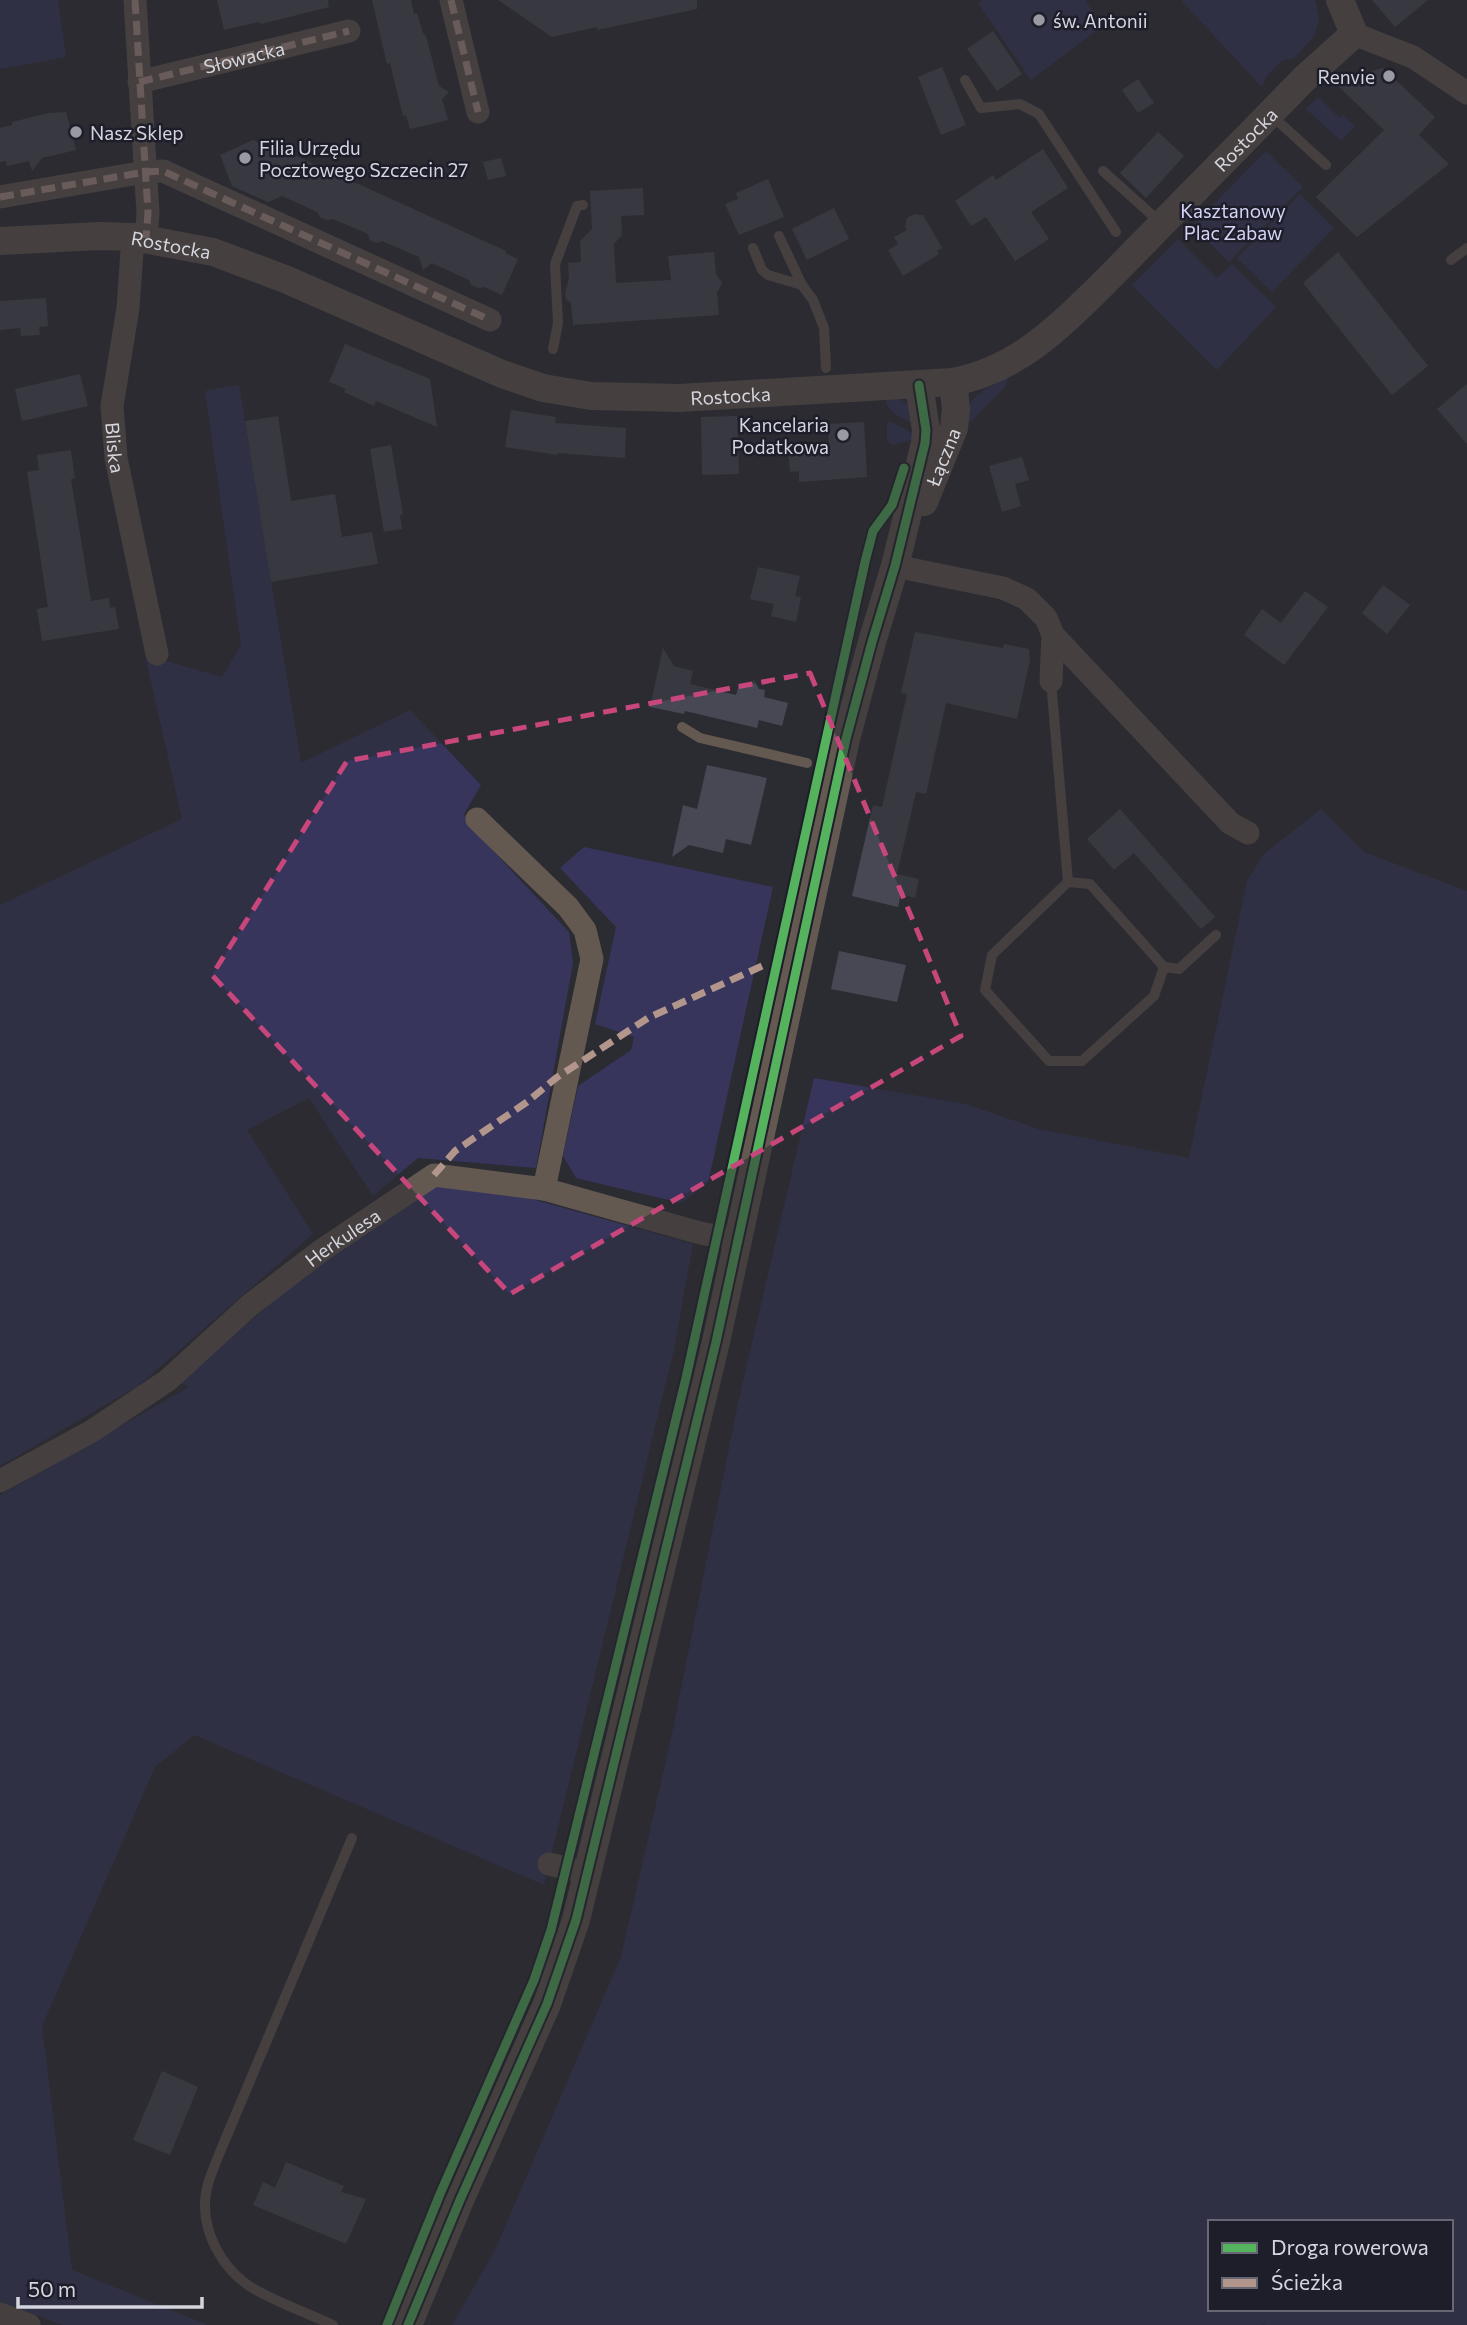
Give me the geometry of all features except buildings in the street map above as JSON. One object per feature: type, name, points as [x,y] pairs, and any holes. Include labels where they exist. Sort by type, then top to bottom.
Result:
[{"type":"street","points":[[135,0],[148,213],[140,238]]},
{"type":"street","points":[[452,0],[478,112]]},
{"type":"street","points":[[1340,0],[1354,34],[1403,52],[1432,68],[1467,93]]},
{"type":"street","name":"Słowacka","points":[[139,82],[349,31]]},
{"type":"street","name":"Rostocka","points":[[0,241],[72,237],[140,238],[184,245],[234,258],[502,374],[561,392],[656,399],[953,382],[995,370],[1038,343],[1087,299],[1270,113],[1354,34]]},
{"type":"street","points":[[0,197],[145,172],[172,174],[490,320]]},
{"type":"street","name":"Bliska","points":[[140,238],[112,406],[116,458],[157,653]]},
{"type":"street","name":"Łączna","points":[[895,566],[948,445],[956,420],[953,382]]},
{"type":"street","name":"Łączna","points":[[408,2325],[554,1986],[571,1936],[716,1342],[846,739],[895,566],[925,443],[926,430],[919,385]]},
{"type":"street","points":[[895,566],[1015,592],[1038,608],[1046,618],[1052,635],[1051,681]]},
{"type":"street","points":[[1052,635],[1230,824],[1248,833]]},
{"type":"street","points":[[477,819],[568,907],[585,930],[592,959],[544,1189]]},
{"type":"street","name":"Herkulesa","points":[[0,1481],[92,1430],[168,1380],[250,1305],[312,1258],[434,1175],[544,1189],[700,1233],[738,1240]]},
{"type":"street","points":[[549,1864],[587,1873]]},
{"type":"street","points":[[0,2314],[29,2325]]},
{"type":"lane","points":[[965,80],[981,108],[1020,104],[1039,114],[1116,232]]},
{"type":"lane","points":[[1270,113],[1326,165]]},
{"type":"lane","points":[[1103,171],[1162,224]]},
{"type":"lane","points":[[553,349],[558,323],[555,264],[578,206],[583,205]]},
{"type":"lane","points":[[779,236],[802,285],[820,314],[824,328],[826,368]]},
{"type":"lane","points":[[753,248],[762,270],[768,275],[802,285]]},
{"type":"lane","points":[[1451,260],[1467,248]]},
{"type":"lane","points":[[1051,681],[1068,882]]},
{"type":"lane","points":[[682,727],[700,738],[807,763]]},
{"type":"lane","points":[[1164,967],[1154,996],[1082,1061],[1049,1061],[985,990],[992,955],[1068,882],[1090,884],[1164,967],[1179,969],[1216,935]]},
{"type":"lane","points":[[333,2325],[254,2289],[237,2276],[210,2236],[205,2214],[206,2191],[220,2152],[352,1838]]},
{"type":"highlighted area","points":[[810,673],[961,1036],[510,1294],[212,975],[347,761]]},
{"type":"green space","points":[[0,0],[58,0],[66,57],[0,69]]},
{"type":"green space","points":[[982,0],[1085,0],[1102,26],[1031,80],[978,3]]},
{"type":"green space","points":[[1181,0],[1315,0],[1319,18],[1315,35],[1294,58],[1281,61],[1266,77],[1262,87]]},
{"type":"green space","points":[[1318,97],[1339,118],[1343,115],[1355,126],[1341,141],[1306,109]]},
{"type":"green space","name":"Kasztanowy Plac Zabaw","points":[[1266,151],[1303,187],[1229,262],[1192,226]]},
{"type":"green space","points":[[1300,194],[1334,228],[1272,292],[1237,258]]},
{"type":"green space","points":[[1178,239],[1217,278],[1232,264],[1276,307],[1217,370],[1132,285]]},
{"type":"green space","points":[[1009,376],[1005,387],[968,424],[964,412],[973,400]]},
{"type":"green space","points":[[239,385],[301,763],[410,710],[481,785],[464,814],[485,842],[569,932],[573,963],[536,1168],[418,1158],[373,1196],[309,1098],[247,1130],[313,1234],[138,1386],[0,1466],[0,905],[182,819],[145,655],[222,677],[241,645],[205,391]]},
{"type":"green space","points":[[885,398],[900,399],[917,412],[913,424],[892,411]]},
{"type":"green space","points":[[890,421],[912,433],[914,439],[892,445],[887,441],[887,424]]},
{"type":"green space","points":[[1321,809],[1364,852],[1467,891],[1467,2325],[1264,2325],[1267,2322],[1262,2325],[452,2325],[495,2250],[621,1957],[672,1734],[738,1403],[814,1078],[966,1104],[1038,1129],[1189,1158],[1247,881],[1264,854]]},
{"type":"green space","points":[[584,847],[773,887],[708,1183],[681,1203],[576,1178],[563,1156],[578,1086],[631,1050],[634,1037],[595,1024],[616,927],[560,868]]},
{"type":"green space","points":[[435,1186],[514,1194],[693,1244],[674,1349],[544,1885],[194,1735],[155,1767],[42,2026],[72,2270],[208,2325],[63,2325],[0,2302],[0,1495],[189,1387],[179,1382],[311,1269]]},
{"type":"marked path","points":[[135,0],[148,213],[146,238]]},
{"type":"marked path","points":[[451,0],[478,112]]},
{"type":"marked path","points":[[139,82],[349,31]]},
{"type":"marked path","points":[[0,197],[163,171],[490,320]]},
{"type":"marked path","points":[[434,1175],[455,1151],[527,1102],[556,1078],[648,1018],[762,966]]},
{"type":"cycle path","points":[[408,2325],[547,2004],[576,1920],[716,1342],[846,739],[895,566],[925,443],[926,430],[919,385]]},
{"type":"cycle path","points":[[387,2325],[440,2194],[534,1980],[551,1930],[686,1378],[865,562],[873,531],[892,505],[904,468]]},
{"type":"place","name":"św. Antonii","points":[[1039,20]]},
{"type":"place","name":"Renvie","points":[[1389,76]]},
{"type":"place","name":"Nasz Sklep","points":[[76,132]]},
{"type":"place","name":"Filia Urzędu Pocztowego Szczecin 27","points":[[245,158]]},
{"type":"place","name":"Kancelaria Podatkowa","points":[[843,435]]}]
